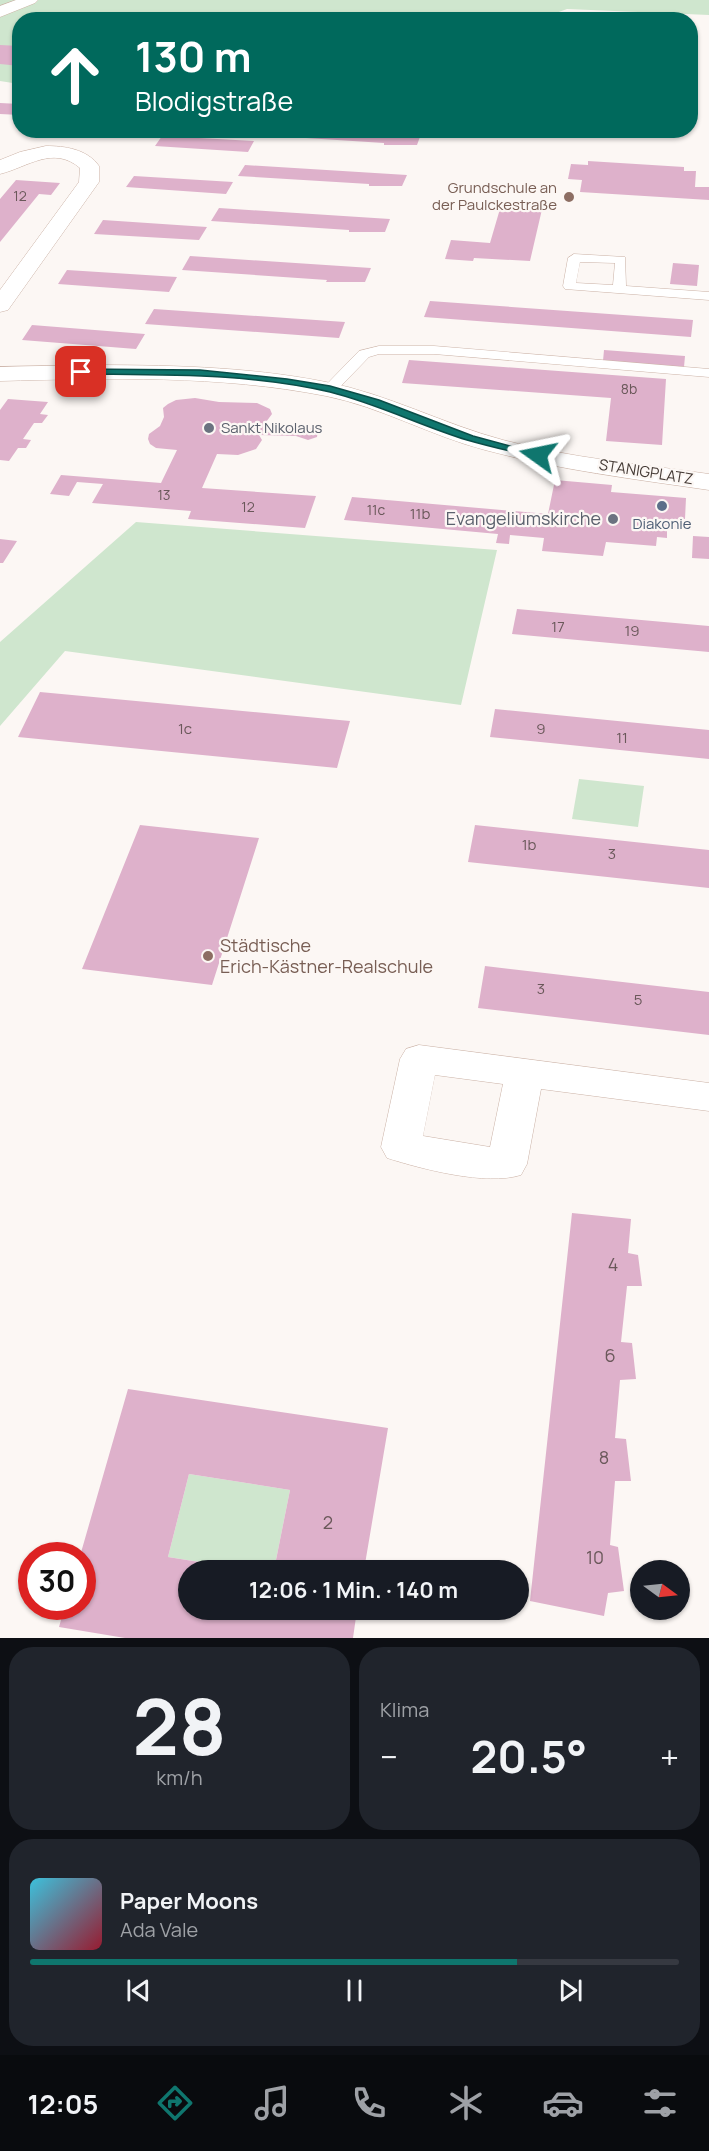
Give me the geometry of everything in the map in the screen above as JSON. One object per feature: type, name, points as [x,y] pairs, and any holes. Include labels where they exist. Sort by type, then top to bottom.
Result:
[{"type":"street","points":[[0,12],[30,0]]},
{"type":"street","points":[[0,168],[27,156],[57,151],[75,155],[90,166],[89,182],[0,305]]},
{"type":"street","name":"STANIGPLATZ","points":[[0,374],[127,372],[237,375],[330,389],[403,411],[494,445],[538,455],[709,482]]},
{"type":"street","points":[[525,1073],[709,1096]]},
{"type":"lane","points":[[619,289],[709,296]]},
{"type":"lane","points":[[330,389],[364,354],[379,350],[434,350],[709,373]]},
{"type":"green space","points":[[0,0],[709,0],[709,15],[698,15],[698,12],[567,9],[559,12],[12,12],[12,83],[0,81]]},
{"type":"green space","points":[[136,522],[497,550],[461,705],[65,651],[0,726],[0,642]]},
{"type":"green space","points":[[579,779],[644,786],[638,827],[572,819]]},
{"type":"green space","points":[[189,1474],[290,1490],[276,1560],[187,1560],[168,1557]]},
{"type":"building","points":[[0,45],[12,46],[12,65],[0,64]]},
{"type":"building","points":[[0,103],[12,104],[12,115],[0,114]]},
{"type":"building","points":[[161,138],[254,141],[248,152],[155,146]]},
{"type":"building","points":[[306,138],[420,138],[417,145],[384,145],[384,143]]},
{"type":"building","points":[[588,161],[684,167],[684,171],[696,171],[695,187],[709,187],[709,200],[580,192],[582,180],[568,179],[571,164],[588,165]]},
{"type":"building","points":[[245,165],[407,175],[402,186],[369,186],[369,184],[238,176]]},
{"type":"building","points":[[134,176],[233,182],[226,194],[126,187]]},
{"type":"building","points":[[16,180],[60,183],[51,195],[39,194],[0,242],[0,199]]},
{"type":"building","points":[[502,202],[543,205],[530,261],[445,259],[451,240],[490,243]]},
{"type":"building","points":[[219,208],[390,219],[385,232],[349,232],[349,230],[211,221]]},
{"type":"building","points":[[103,220],[207,227],[199,240],[94,234]]},
{"type":"building","points":[[190,256],[371,268],[365,282],[326,282],[327,280],[182,270]]},
{"type":"building","points":[[673,263],[699,265],[697,286],[670,284]]},
{"type":"building","points":[[67,270],[177,277],[169,292],[58,284]]},
{"type":"building","points":[[430,301],[693,320],[691,337],[424,317]]},
{"type":"building","points":[[154,309],[345,322],[339,338],[145,324]]},
{"type":"building","points":[[32,325],[145,334],[136,349],[22,340]]},
{"type":"building","points":[[604,350],[685,356],[684,367],[603,361]]},
{"type":"building","points":[[409,360],[666,379],[662,445],[606,441],[611,398],[402,383]]},
{"type":"building","points":[[195,398],[219,402],[257,403],[270,409],[272,414],[263,426],[298,430],[311,428],[318,431],[317,437],[308,440],[296,436],[259,435],[262,440],[256,449],[238,455],[217,454],[202,488],[316,496],[305,528],[188,519],[191,511],[92,503],[103,484],[77,482],[69,496],[50,494],[61,475],[161,483],[177,450],[156,448],[150,444],[149,434],[160,426],[164,417],[163,408],[168,404],[176,400]]},
{"type":"building","points":[[8,399],[48,402],[40,414],[48,415],[42,423],[34,423],[23,439],[31,440],[26,448],[18,448],[9,461],[0,460],[0,410]]},
{"type":"building","name":"Evangeliumskirche","points":[[555,480],[612,485],[611,492],[686,498],[685,519],[678,518],[677,529],[667,528],[667,538],[657,537],[656,546],[606,542],[603,556],[542,551],[544,538],[510,535],[509,544],[496,543],[498,534],[344,520],[352,497],[548,514]]},
{"type":"building","points":[[693,536],[709,537],[709,559],[692,558]]},
{"type":"building","points":[[0,539],[17,541],[3,563],[0,563]]},
{"type":"building","points":[[517,609],[709,626],[709,652],[512,634]]},
{"type":"building","points":[[40,692],[350,721],[337,768],[18,737]]},
{"type":"building","points":[[495,709],[709,730],[709,759],[490,737]]},
{"type":"building","points":[[140,825],[259,838],[212,985],[82,969]]},
{"type":"building","points":[[475,825],[709,850],[709,888],[468,862]]},
{"type":"building","points":[[485,966],[709,992],[709,1035],[478,1008]]},
{"type":"building","points":[[572,1213],[631,1219],[628,1253],[638,1255],[642,1286],[627,1286],[621,1342],[632,1343],[636,1379],[620,1380],[615,1438],[626,1439],[631,1481],[615,1481],[610,1545],[618,1547],[624,1591],[608,1593],[604,1616],[530,1601]]},
{"type":"building","points":[[128,1389],[388,1428],[366,1560],[276,1560],[290,1490],[189,1474],[168,1557],[187,1560],[178,1560],[178,1620],[356,1620],[353,1638],[125,1638],[59,1627],[61,1620],[96,1620],[96,1542],[84,1542]]},
{"type":"place","name":"Grundschule an der Paulckestraße","points":[[569,197]]},
{"type":"place","name":"Sankt Nikolaus","points":[[209,428]]},
{"type":"place","name":"Diakonie","points":[[662,506]]},
{"type":"place","name":"Evangeliumskirche","points":[[613,519]]},
{"type":"place","name":"Städtische Erich-Kästner-Realschule","points":[[208,956]]},
{"type":"route","points":[[81,372],[200,373],[287,381],[330,389],[375,402],[470,438],[538,455]]}]
